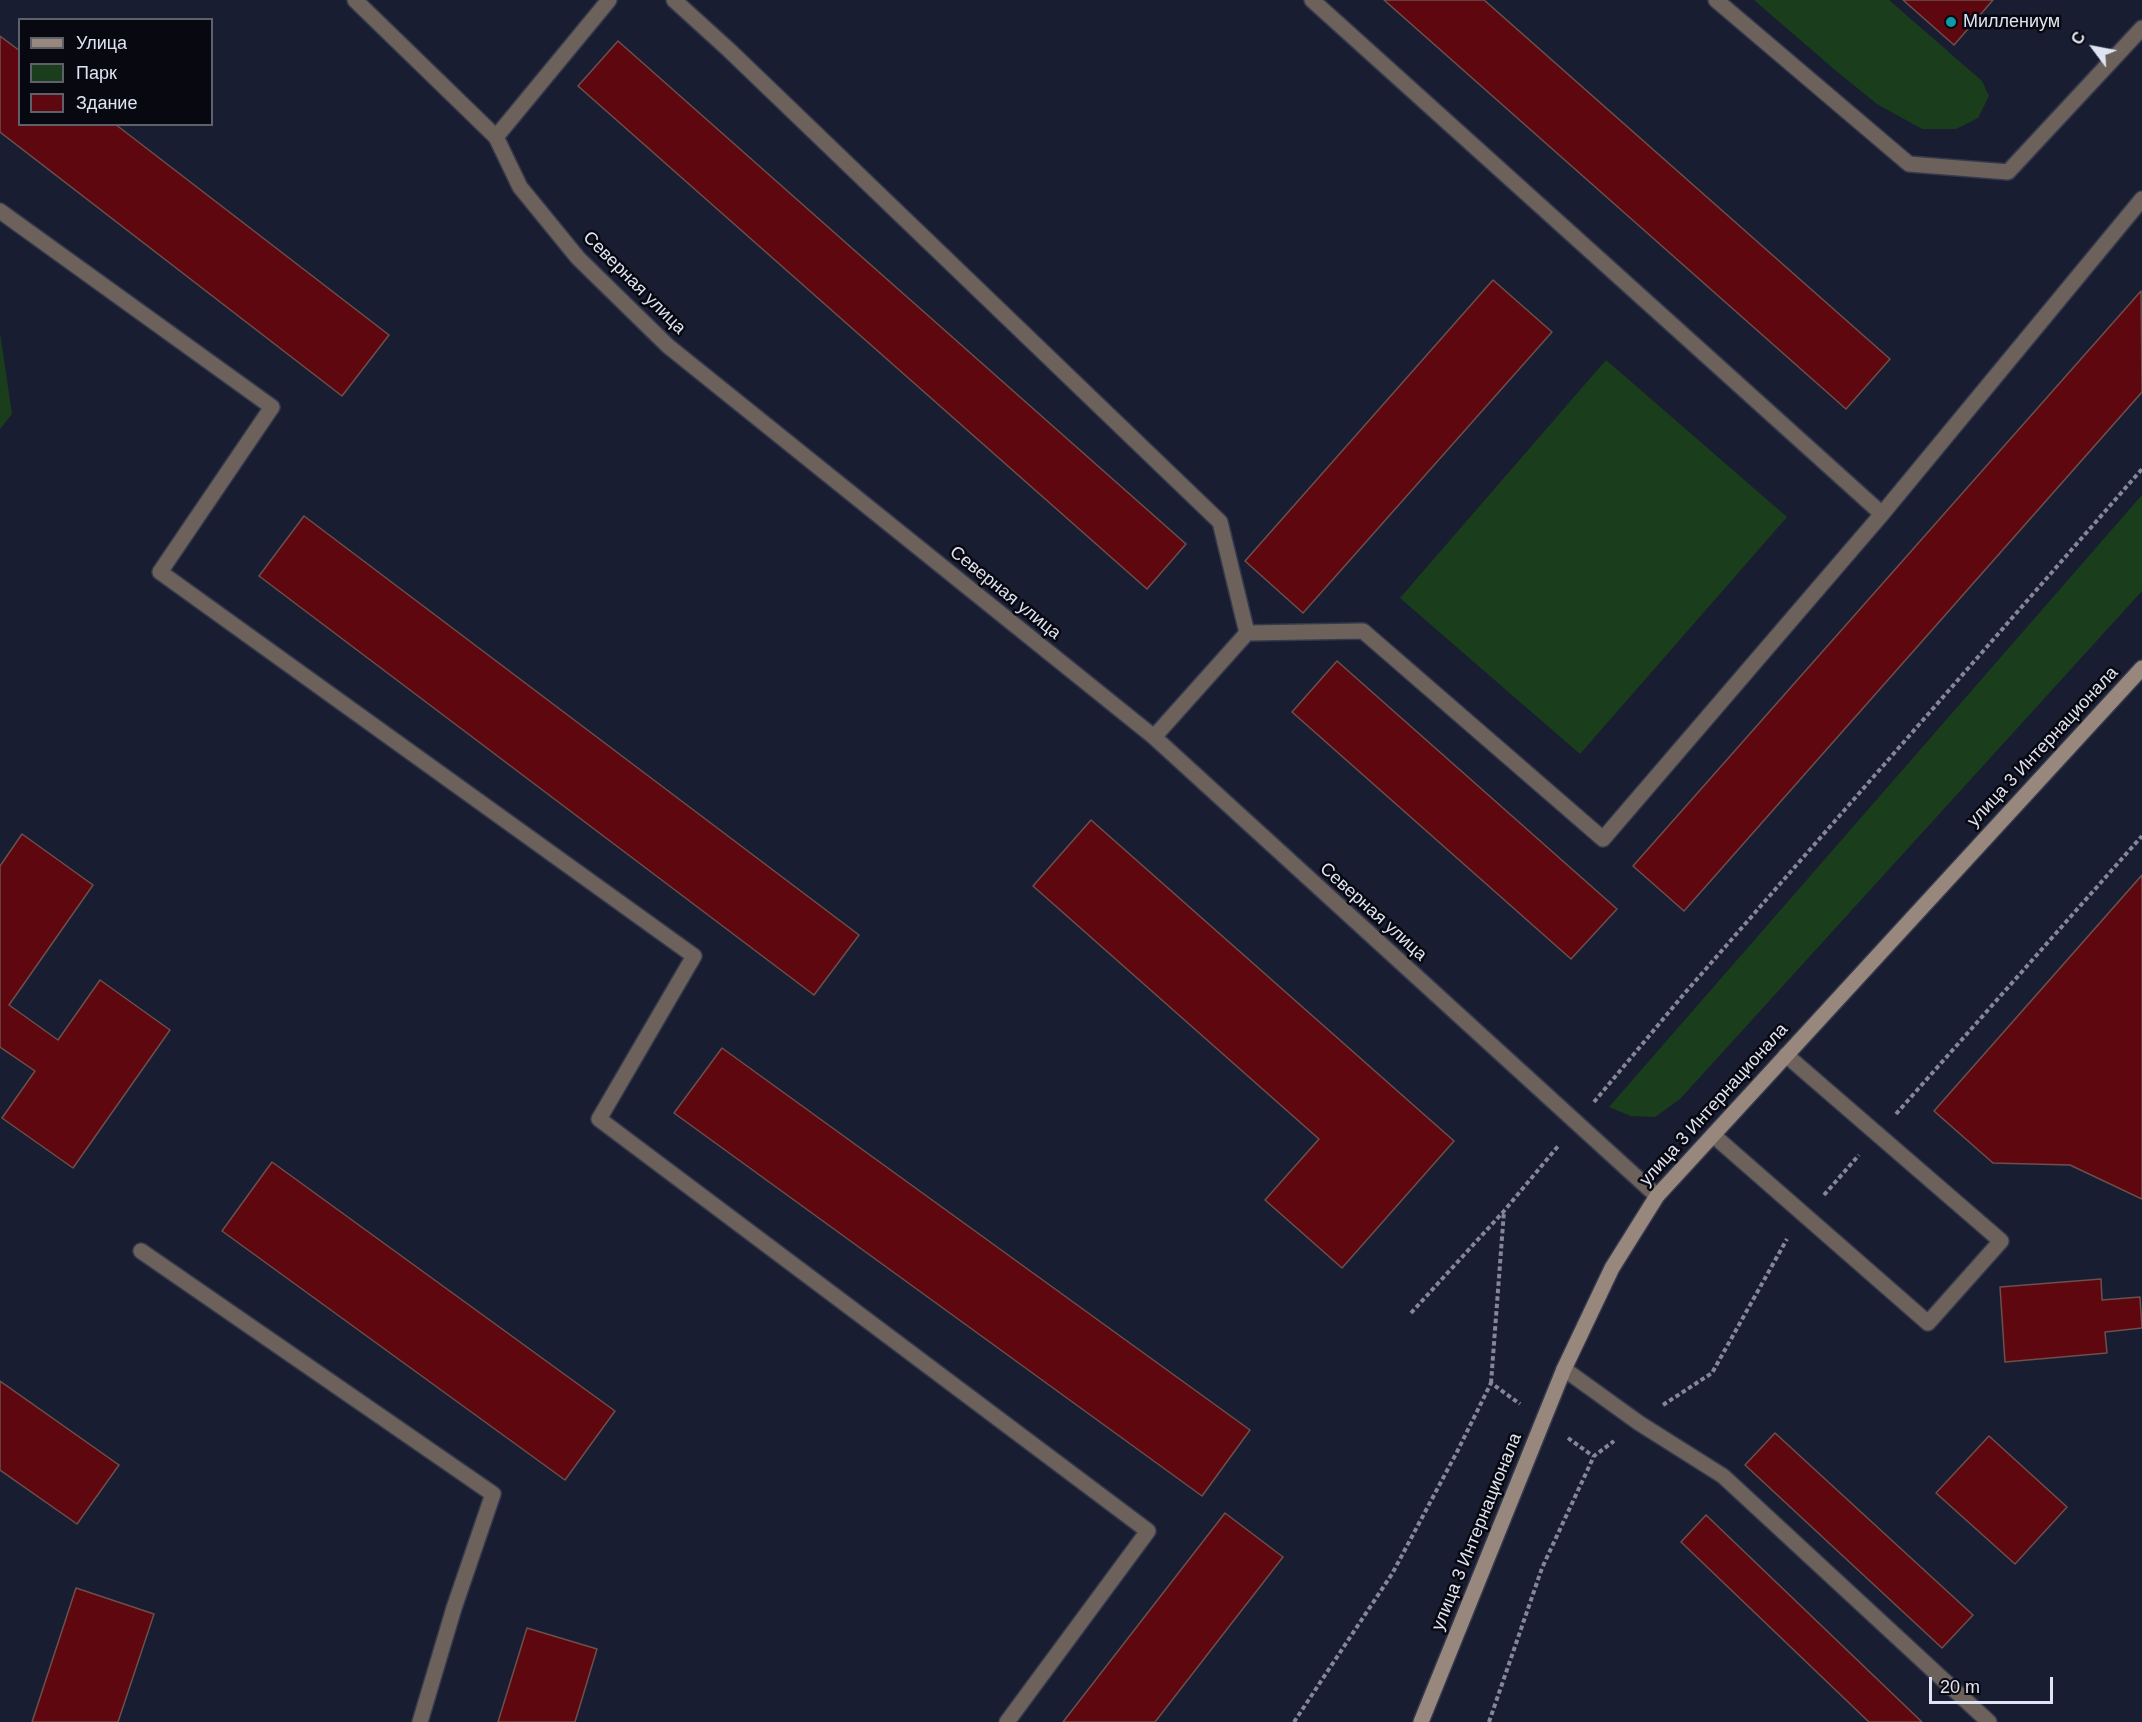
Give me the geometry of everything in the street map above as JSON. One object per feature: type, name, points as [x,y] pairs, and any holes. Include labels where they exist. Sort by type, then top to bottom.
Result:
[{"type":"main road","name":"улица 3 Интернационала","points":[[1421,1722],[1564,1368],[1612,1268],[1657,1196],[2142,668]]},
{"type":"street","name":"Северная улица","points":[[355,0],[496,137],[520,187],[571,249],[668,346],[1154,737],[1657,1196]]},
{"type":"street","points":[[496,137],[609,0]]},
{"type":"street","points":[[674,0],[747,66],[1220,522],[1247,633]]},
{"type":"street","points":[[1312,0],[1882,514]]},
{"type":"street","points":[[1716,0],[1909,164],[2008,172],[2142,28]]},
{"type":"street","points":[[1154,737],[1247,633],[1363,631],[1603,839],[1882,514],[2142,200]]},
{"type":"street","points":[[0,211],[272,407],[160,572],[694,956],[599,1119],[1148,1531],[1007,1722]]},
{"type":"street","points":[[1713,1135],[1928,1323],[2001,1241],[1786,1055]]},
{"type":"street","points":[[141,1251],[493,1494],[454,1608],[420,1722]]},
{"type":"street","points":[[1564,1368],[1639,1423],[1723,1476],[1989,1722]]},
{"type":"path","points":[[1410,1313],[1504,1211],[1684,994],[2142,469]]},
{"type":"path","points":[[1294,1722],[1392,1574],[1491,1383],[1504,1211]]},
{"type":"path","points":[[1489,1722],[1542,1568],[1593,1456],[1491,1383]]},
{"type":"green space","points":[[1754,0],[1889,0],[1982,81],[1989,96],[1978,118],[1956,129],[1922,129],[1877,104]]},
{"type":"green space","points":[[0,333],[12,414],[0,429]]},
{"type":"green space","points":[[1606,360],[1787,517],[1580,754],[1400,598]]},
{"type":"green space","points":[[2142,495],[2142,591],[1680,1099],[1655,1117],[1631,1116],[1609,1107]]},
{"type":"building","points":[[1384,0],[1484,0],[1890,359],[1846,409]]},
{"type":"building","name":"Миллениум","points":[[1903,0],[1993,0],[1954,45]]},
{"type":"building","points":[[0,36],[18,50],[18,126],[118,126],[389,335],[342,396],[0,132]]},
{"type":"building","points":[[618,41],[1186,544],[1147,589],[578,86]]},
{"type":"building","points":[[1493,280],[1552,332],[1303,613],[1245,561]]},
{"type":"building","points":[[2141,291],[2142,392],[1684,911],[1633,866]]},
{"type":"building","points":[[304,516],[859,935],[814,995],[259,576]]},
{"type":"building","points":[[1337,661],[1617,909],[1571,959],[1292,712]]},
{"type":"building","points":[[1091,820],[1454,1141],[1342,1268],[1265,1200],[1319,1139],[1033,886]]},
{"type":"building","points":[[22,834],[93,885],[9,1005],[58,1040],[100,980],[170,1030],[73,1168],[2,1118],[35,1071],[0,1047],[0,866]]},
{"type":"building","points":[[2142,875],[2142,1199],[2070,1165],[1993,1163],[1934,1111]]},
{"type":"building","points":[[722,1048],[1250,1430],[1202,1496],[674,1113]]},
{"type":"building","points":[[272,1162],[615,1411],[565,1480],[222,1231]]},
{"type":"building","points":[[2101,1279],[2102,1300],[2140,1297],[2142,1328],[2105,1332],[2107,1353],[2005,1362],[2000,1287]]},
{"type":"building","points":[[0,1381],[119,1465],[77,1524],[0,1470]]},
{"type":"building","points":[[1775,1433],[1973,1615],[1942,1648],[1745,1465]]},
{"type":"building","points":[[1989,1436],[2067,1507],[2015,1564],[1936,1493]]},
{"type":"building","points":[[1225,1513],[1283,1557],[1155,1722],[1063,1722]]},
{"type":"building","points":[[1706,1515],[1922,1722],[1869,1722],[1681,1542]]},
{"type":"building","points":[[76,1588],[154,1614],[118,1722],[32,1722]]},
{"type":"building","points":[[527,1628],[597,1649],[575,1722],[498,1722]]},
{"type":"place","name":"Миллениум","points":[[1951,22]]}]
